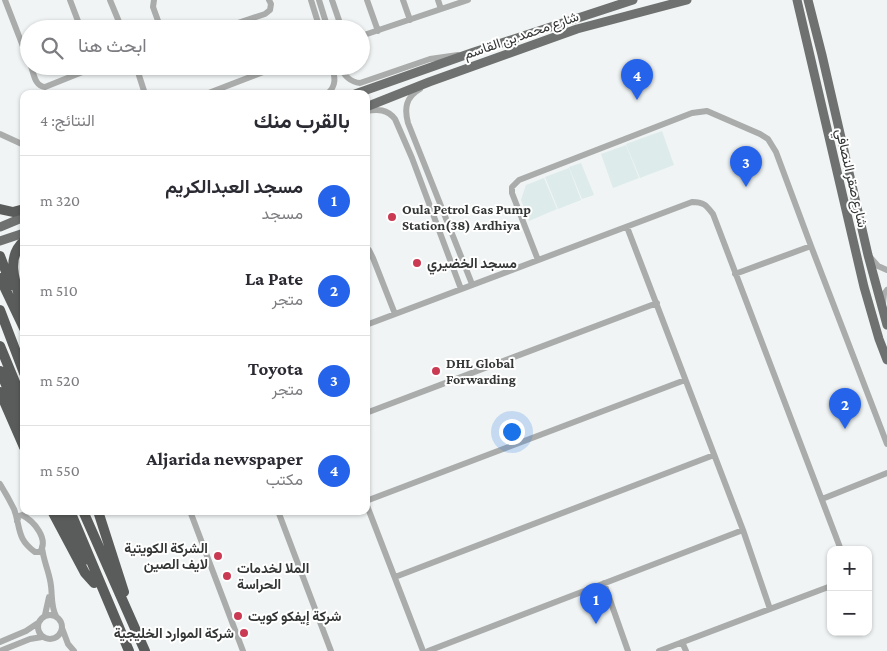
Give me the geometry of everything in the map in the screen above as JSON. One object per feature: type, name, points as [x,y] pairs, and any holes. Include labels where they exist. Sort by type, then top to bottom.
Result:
[{"type":"highway","points":[[0,209],[13,212],[20,210]]},
{"type":"highway","points":[[20,245],[16,251],[13,272],[20,297]]},
{"type":"highway","points":[[0,256],[20,310]]},
{"type":"highway","points":[[0,278],[20,320]]},
{"type":"highway","points":[[0,310],[20,362]]},
{"type":"highway","points":[[0,346],[20,394]]},
{"type":"highway","points":[[0,371],[20,417]]},
{"type":"highway","points":[[0,392],[20,438]]},
{"type":"highway","points":[[54,515],[85,573],[107,601]]},
{"type":"highway","points":[[63,515],[94,583]]},
{"type":"highway","points":[[72,515],[129,651]]},
{"type":"highway","points":[[85,515],[145,651]]},
{"type":"highway","points":[[99,515],[138,636]]},
{"type":"main road","name":"شارع محمد بن القاسم","points":[[366,90],[474,52],[633,0]]},
{"type":"main road","points":[[577,29],[572,26],[574,22],[643,0]]},
{"type":"main road","name":"شارع محمد بن القاسم","points":[[370,105],[577,29],[687,0]]},
{"type":"main road","points":[[791,0],[800,17]]},
{"type":"main road","name":"شارع صقر النصافي","points":[[796,0],[864,288],[887,360]]},
{"type":"main road","name":"شارع صقر النصافي","points":[[808,0],[868,255],[887,325]]},
{"type":"main road","points":[[814,0],[822,55]]},
{"type":"main road","points":[[0,226],[20,218]]},
{"type":"main road","points":[[0,241],[20,234]]},
{"type":"street","points":[[5,0],[20,39]]},
{"type":"street","points":[[70,0],[78,20]]},
{"type":"street","points":[[110,0],[118,20]]},
{"type":"street","points":[[154,0],[152,8],[157,20]]},
{"type":"street","points":[[247,20],[265,14],[270,10],[271,4],[269,0]]},
{"type":"street","points":[[311,0],[317,20]]},
{"type":"street","points":[[319,0],[325,20]]},
{"type":"street","points":[[332,0],[339,20]]},
{"type":"street","points":[[367,0],[378,31]]},
{"type":"street","points":[[403,0],[410,20]]},
{"type":"street","points":[[438,0],[441,9]]},
{"type":"street","points":[[370,33],[468,0]]},
{"type":"street","points":[[472,284],[408,123],[406,103],[411,95],[418,90],[524,48]]},
{"type":"street","points":[[345,75],[356,83],[360,83],[430,59],[474,52]]},
{"type":"street","points":[[34,75],[38,84],[45,88],[76,75]]},
{"type":"street","points":[[139,75],[144,90]]},
{"type":"street","points":[[216,90],[256,75]]},
{"type":"street","points":[[331,90],[335,84],[334,75]]},
{"type":"street","points":[[370,110],[378,109],[388,112],[395,119],[412,158],[460,289]]},
{"type":"street","points":[[538,260],[512,193],[512,187],[519,180],[692,113],[708,111],[760,134],[768,139],[776,152],[887,444]]},
{"type":"street","points":[[399,128],[398,125],[402,120],[408,123]]},
{"type":"street","points":[[0,134],[20,143]]},
{"type":"street","points":[[370,323],[692,202],[700,202],[706,205],[712,214],[839,546]]},
{"type":"street","points":[[627,227],[743,530],[770,608]]},
{"type":"street","points":[[735,274],[811,246]]},
{"type":"street","points":[[370,252],[395,314]]},
{"type":"street","points":[[868,255],[878,266],[887,270]]},
{"type":"street","points":[[882,310],[884,294],[887,290]]},
{"type":"street","points":[[370,411],[657,303]]},
{"type":"street","points":[[370,500],[685,380]]},
{"type":"street","points":[[395,577],[714,455]]},
{"type":"street","points":[[822,500],[887,473]]},
{"type":"street","points":[[0,480],[20,511]]},
{"type":"street","points":[[0,484],[12,505],[23,540],[42,561],[48,578],[49,595],[45,615],[39,620],[38,624],[38,631],[42,638]]},
{"type":"street","points":[[370,512],[423,651]]},
{"type":"street","points":[[192,515],[243,651]]},
{"type":"street","points":[[280,515],[331,651]]},
{"type":"street","points":[[17,521],[19,516],[24,516],[34,524],[38,531],[51,584],[52,607],[61,622],[68,644],[74,651]]},
{"type":"street","points":[[428,651],[743,530]]},
{"type":"street","points":[[35,552],[40,552],[42,547]]},
{"type":"street","points":[[604,583],[628,651]]},
{"type":"street","points":[[659,651],[827,587]]},
{"type":"street","points":[[45,615],[56,616]]},
{"type":"street","points":[[0,642],[38,624]]},
{"type":"street","points":[[50,640],[59,635],[62,628]]},
{"type":"street","points":[[0,651],[30,639],[42,638],[68,644]]},
{"type":"street","points":[[682,642],[686,651]]},
{"type":"shaded area","points":[[662,131],[674,165],[640,178],[626,144]]},
{"type":"shaded area","points":[[626,145],[639,178],[613,188],[601,154]]},
{"type":"shaded area","points":[[581,163],[594,195],[582,199],[569,167]]},
{"type":"shaded area","points":[[569,168],[581,200],[558,209],[545,177]]},
{"type":"shaded area","points":[[544,178],[557,209],[529,221],[521,200],[526,185]]},
{"type":"place","name":"Aljarida newspaper","points":[[637,100]]},
{"type":"place","name":"Toyota","points":[[746,187]]},
{"type":"place","name":"Oula Petrol Gas Pump Station(38) Ardhiya","points":[[392,217]]},
{"type":"place","name":"مسجد الخضيري","points":[[417,263]]},
{"type":"place","name":"DHL Global Forwarding","points":[[436,371]]},
{"type":"place","name":"La Pate","points":[[845,429]]},
{"type":"place","name":"الشركة الكويتية لايف الصين","points":[[218,556]]},
{"type":"place","name":"الملا لخدمات الحراسة","points":[[227,576]]},
{"type":"place","name":"شركة إيفكو كويت","points":[[238,616]]},
{"type":"place","name":"مسجد العبدالكريم","points":[[596,624]]},
{"type":"place","name":"شركة الموارد الخليجية","points":[[244,633]]}]
